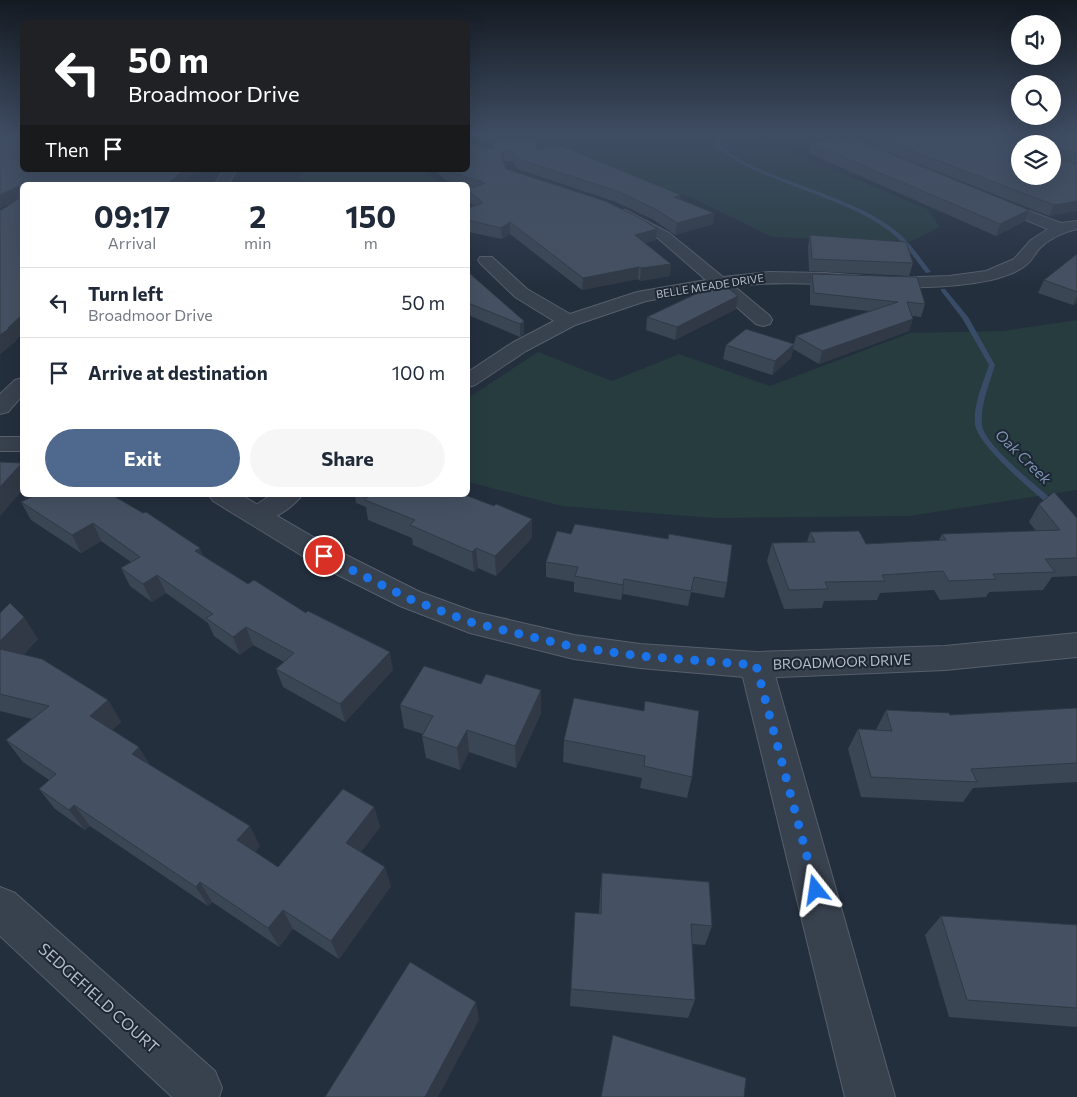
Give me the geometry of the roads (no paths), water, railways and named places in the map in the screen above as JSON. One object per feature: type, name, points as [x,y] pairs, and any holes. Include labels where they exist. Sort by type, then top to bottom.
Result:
[{"type":"street","points":[[978,195],[1069,227]]},
{"type":"street","points":[[614,209],[664,236],[763,320]]},
{"type":"street","name":"BELLE MEADE DRIVE","points":[[470,380],[519,347],[568,321],[643,296],[768,277],[826,278],[891,283],[949,281],[990,274],[1020,262],[1036,243],[1069,227]]},
{"type":"street","points":[[486,260],[521,293],[568,321]]},
{"type":"street","points":[[0,407],[20,386]]},
{"type":"street","points":[[0,444],[20,444]]},
{"type":"street","name":"BROADMOOR DRIVE","points":[[226,497],[324,556],[410,599],[470,622],[574,647],[640,656],[756,665],[945,658],[1077,645]]},
{"type":"street","points":[[258,515],[287,497]]},
{"type":"street","points":[[756,665],[870,1097]]},
{"type":"street","name":"SEDGEFIELD COURT","points":[[0,908],[198,1088]]},
{"type":"waterway","name":"Oak Creek","points":[[792,184],[849,207],[878,221],[905,243],[928,272]]},
{"type":"waterway","name":"Oak Creek","points":[[943,290],[965,317],[992,365],[978,415],[979,429],[983,437],[1001,457],[1055,506]]}]
